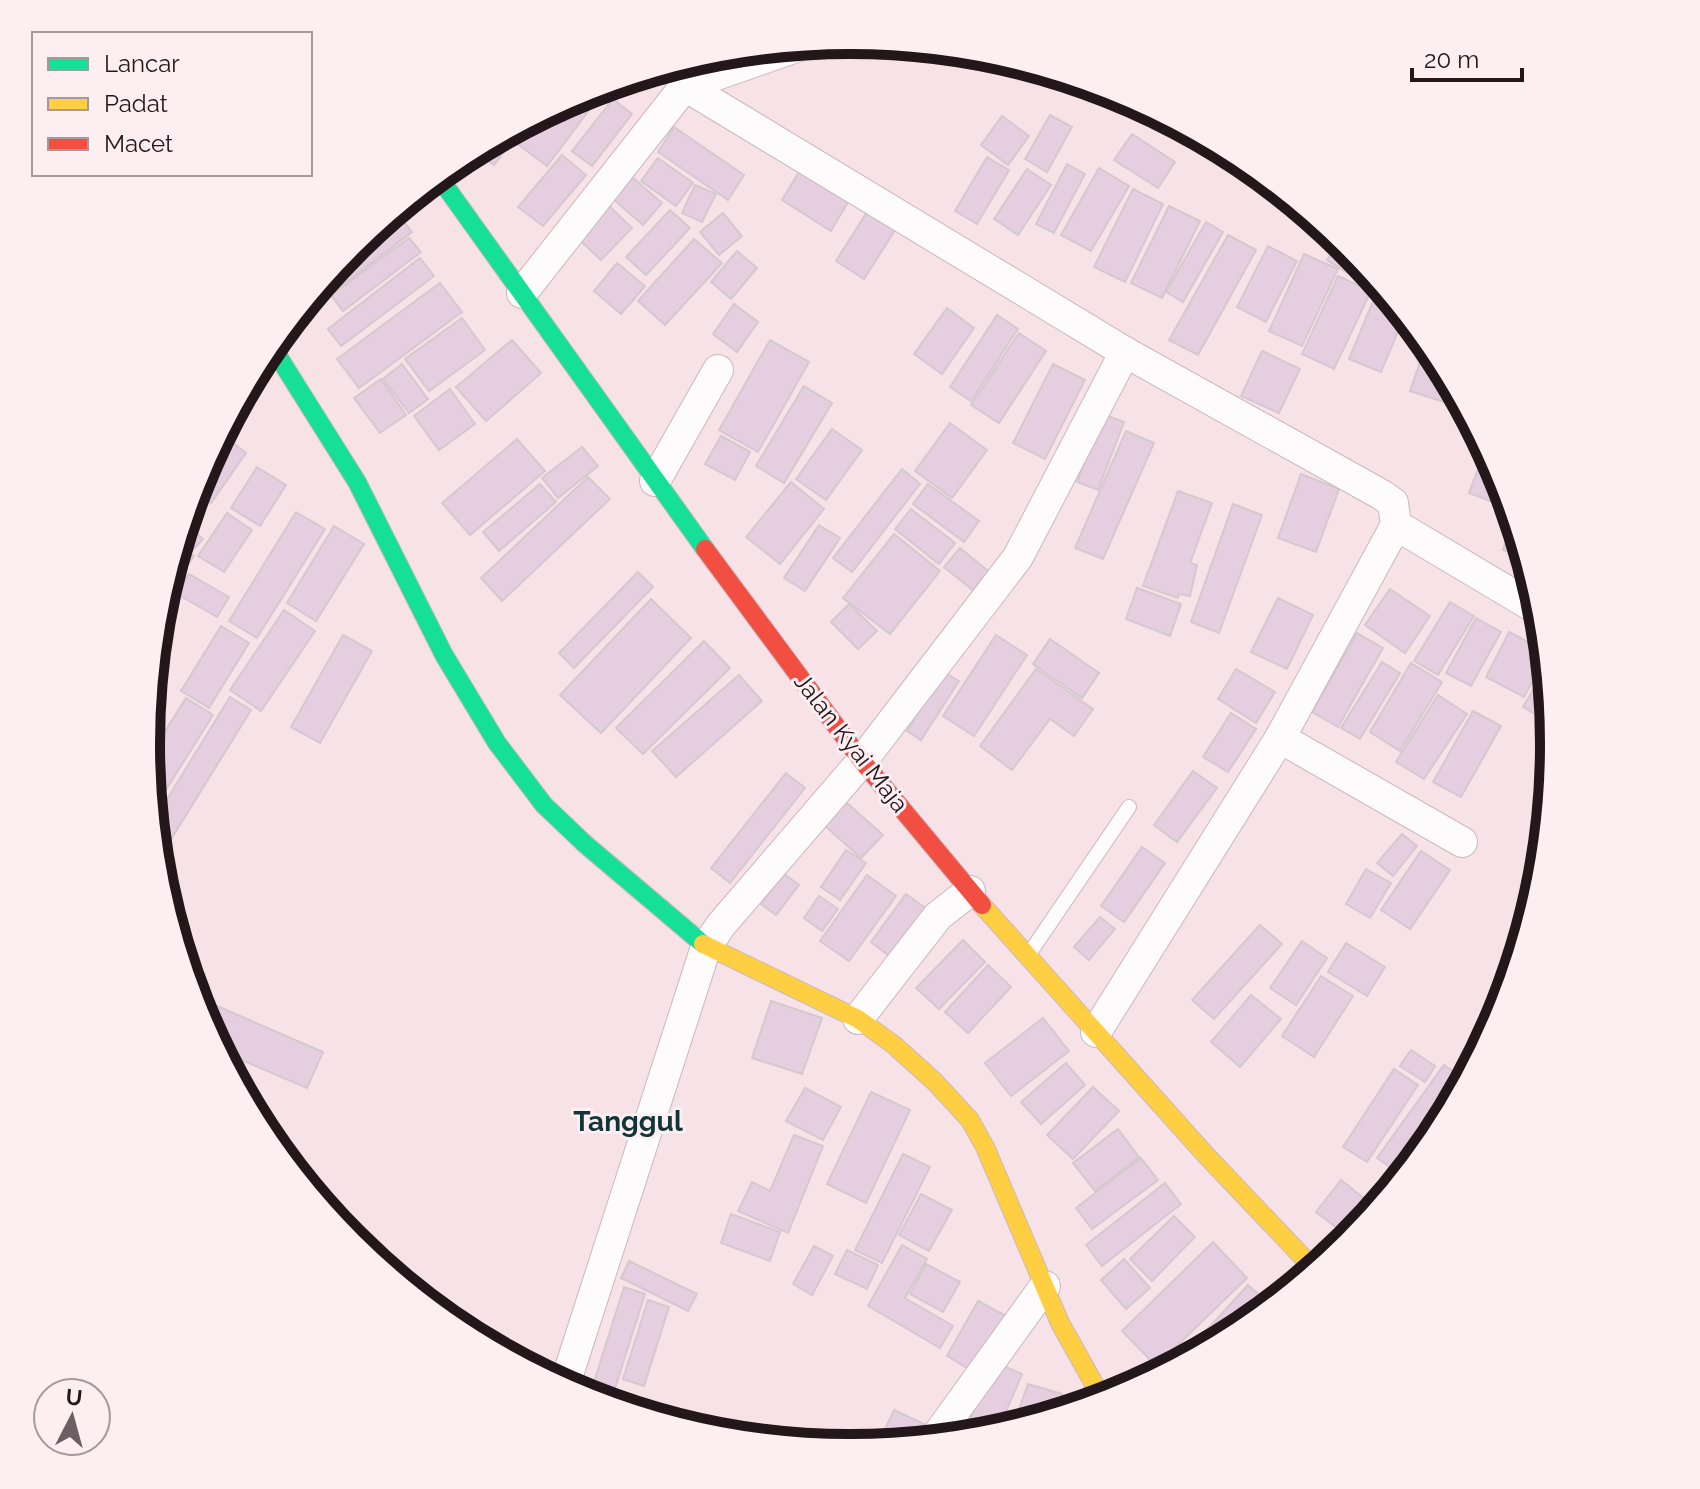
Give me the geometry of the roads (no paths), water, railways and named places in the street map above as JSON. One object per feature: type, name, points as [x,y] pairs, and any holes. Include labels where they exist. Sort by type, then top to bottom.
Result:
[{"type":"main road","name":"Jalan Kyai Maja","points":[[445,186],[655,481],[862,761],[970,891],[1204,1153],[1307,1262]]},
{"type":"main road","points":[[279,357],[357,482],[444,655],[497,743],[544,805],[585,844],[714,936],[808,993],[870,1003],[894,1045],[935,1082],[970,1120],[985,1147],[1060,1323],[1097,1389]]},
{"type":"street","points":[[522,293],[685,86],[759,60]]},
{"type":"street","points":[[685,86],[1125,352],[1393,503],[1396,525],[1280,738],[1096,1032]]},
{"type":"street","points":[[568,1374],[714,936],[862,761],[1018,557],[1125,352]]},
{"type":"street","points":[[655,481],[718,370]]},
{"type":"street","points":[[1396,525],[1525,602]]},
{"type":"street","points":[[1280,738],[1462,842]]},
{"type":"street","points":[[870,1003],[938,916],[970,891]]},
{"type":"street","points":[[942,1429],[1045,1286]]},
{"type":"lane","points":[[1029,955],[1129,807]]},
{"type":"district","name":"Tanggul","points":[[628,1121]]}]
